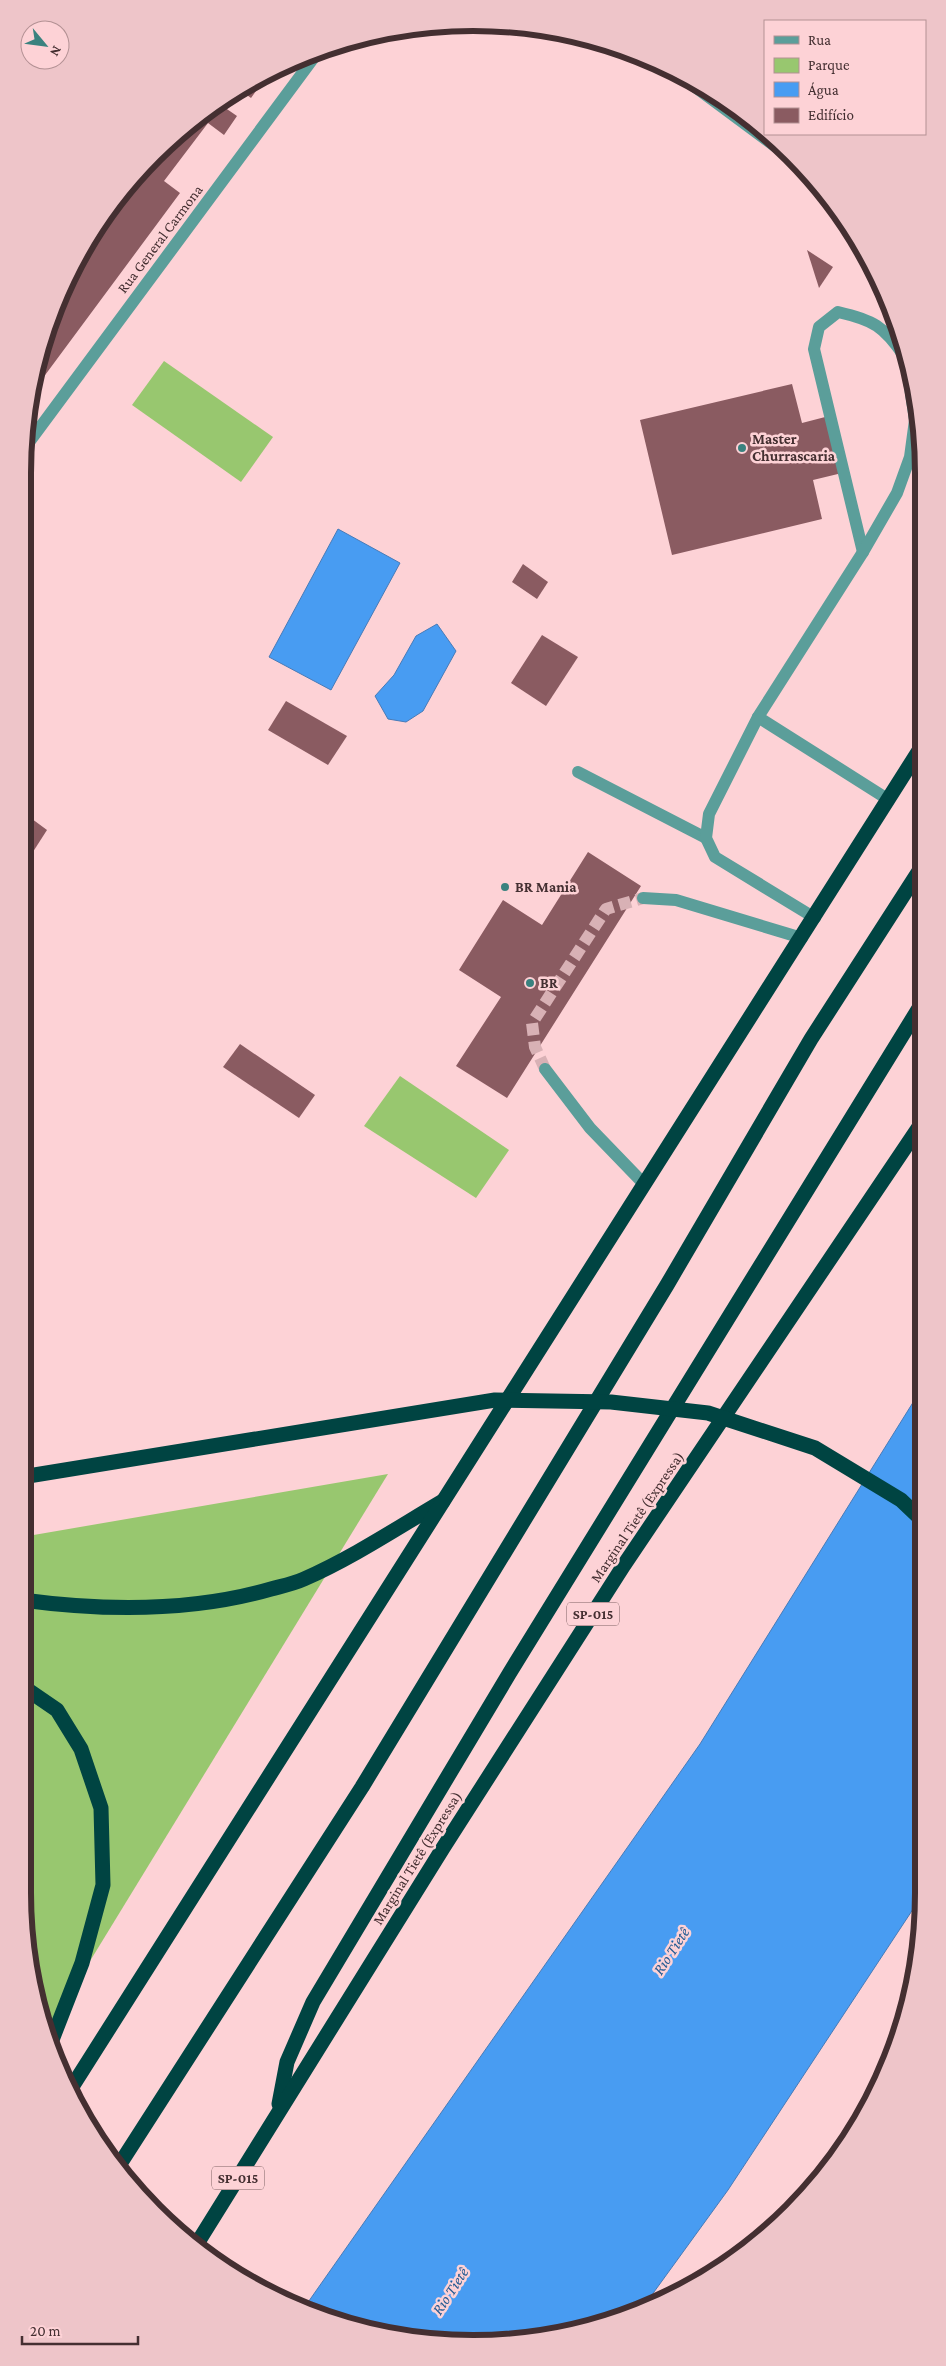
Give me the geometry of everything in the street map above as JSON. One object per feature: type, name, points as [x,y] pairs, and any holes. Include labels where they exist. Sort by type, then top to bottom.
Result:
[{"type":"highway","points":[[75,2083],[815,918],[915,757]]},
{"type":"highway","points":[[122,2161],[362,1787],[668,1285],[811,1038],[915,877]]},
{"type":"highway","points":[[278,2113],[287,2062],[313,2002],[519,1657],[915,1015]]},
{"type":"highway","name":"Marginal Tietê (Expressa)","points":[[278,2113],[443,1848],[624,1566],[915,1134]]},
{"type":"highway","points":[[31,1476],[495,1400],[611,1402],[708,1413],[815,1448],[901,1500],[915,1514]]},
{"type":"highway","points":[[31,1601],[126,1607],[195,1604],[240,1598],[303,1580],[368,1545],[446,1499]]},
{"type":"highway","points":[[31,1692],[57,1710],[81,1748],[101,1808],[103,1885],[82,1962],[54,2033]]},
{"type":"highway","name":"SP-015","points":[[200,2239],[278,2113]]},
{"type":"street","name":"Rua General Carmona","points":[[33,437],[310,63]]},
{"type":"street","points":[[863,552],[814,349],[819,327],[838,312],[866,318],[890,335],[894,342]]},
{"type":"street","points":[[815,918],[714,857],[706,838],[709,814],[758,718],[863,552],[897,493],[910,457],[913,435]]},
{"type":"street","points":[[758,718],[889,800]]},
{"type":"street","points":[[578,772],[706,838]]},
{"type":"street","points":[[643,898],[676,900],[802,938]]},
{"type":"street","points":[[545,1069],[590,1128],[645,1185]]},
{"type":"green space","points":[[164,361],[273,437],[241,482],[132,405]]},
{"type":"green space","points":[[400,1076],[509,1150],[476,1198],[364,1126]]},
{"type":"green space","points":[[388,1474],[51,2024],[40,1979],[32,1922],[31,1535]]},
{"type":"water","points":[[338,529],[400,563],[331,690],[269,657]]},
{"type":"water","points":[[437,624],[456,651],[423,711],[406,722],[388,719],[375,696],[394,675],[416,636]]},
{"type":"water","name":"Rio Tietê","points":[[915,1399],[915,1907],[728,2190],[650,2297],[587,2320],[531,2331],[502,2334],[444,2334],[415,2331],[359,2320],[308,2302],[700,1744]]},
{"type":"building","points":[[259,86],[251,98],[246,94]]},
{"type":"building","points":[[225,108],[237,116],[224,135],[208,123],[164,181],[180,193],[42,380],[46,359],[65,304],[90,252],[106,228],[141,182],[161,161],[182,141]]},
{"type":"building","points":[[807,250],[833,267],[819,288]]},
{"type":"building","name":"Master Churrascaria","points":[[792,384],[802,423],[829,416],[842,473],[813,480],[822,519],[672,555],[640,420]]},
{"type":"building","points":[[523,564],[548,582],[537,599],[512,582]]},
{"type":"building","points":[[542,635],[578,657],[546,706],[511,683]]},
{"type":"building","points":[[286,701],[347,736],[328,765],[268,730]]},
{"type":"building","points":[[31,818],[47,830],[31,855]]},
{"type":"building","name":"BR","points":[[588,852],[641,886],[507,1098],[456,1066],[501,997],[459,970],[503,900],[542,925]]},
{"type":"building","points":[[240,1044],[315,1095],[299,1118],[223,1067]]},
{"type":"tunnel","points":[[545,1069],[535,1047],[532,1023],[606,909],[643,898]]},
{"type":"place","name":"Master Churrascaria","points":[[742,448]]},
{"type":"place","name":"BR Mania","points":[[505,887]]},
{"type":"place","name":"BR","points":[[530,983]]}]
